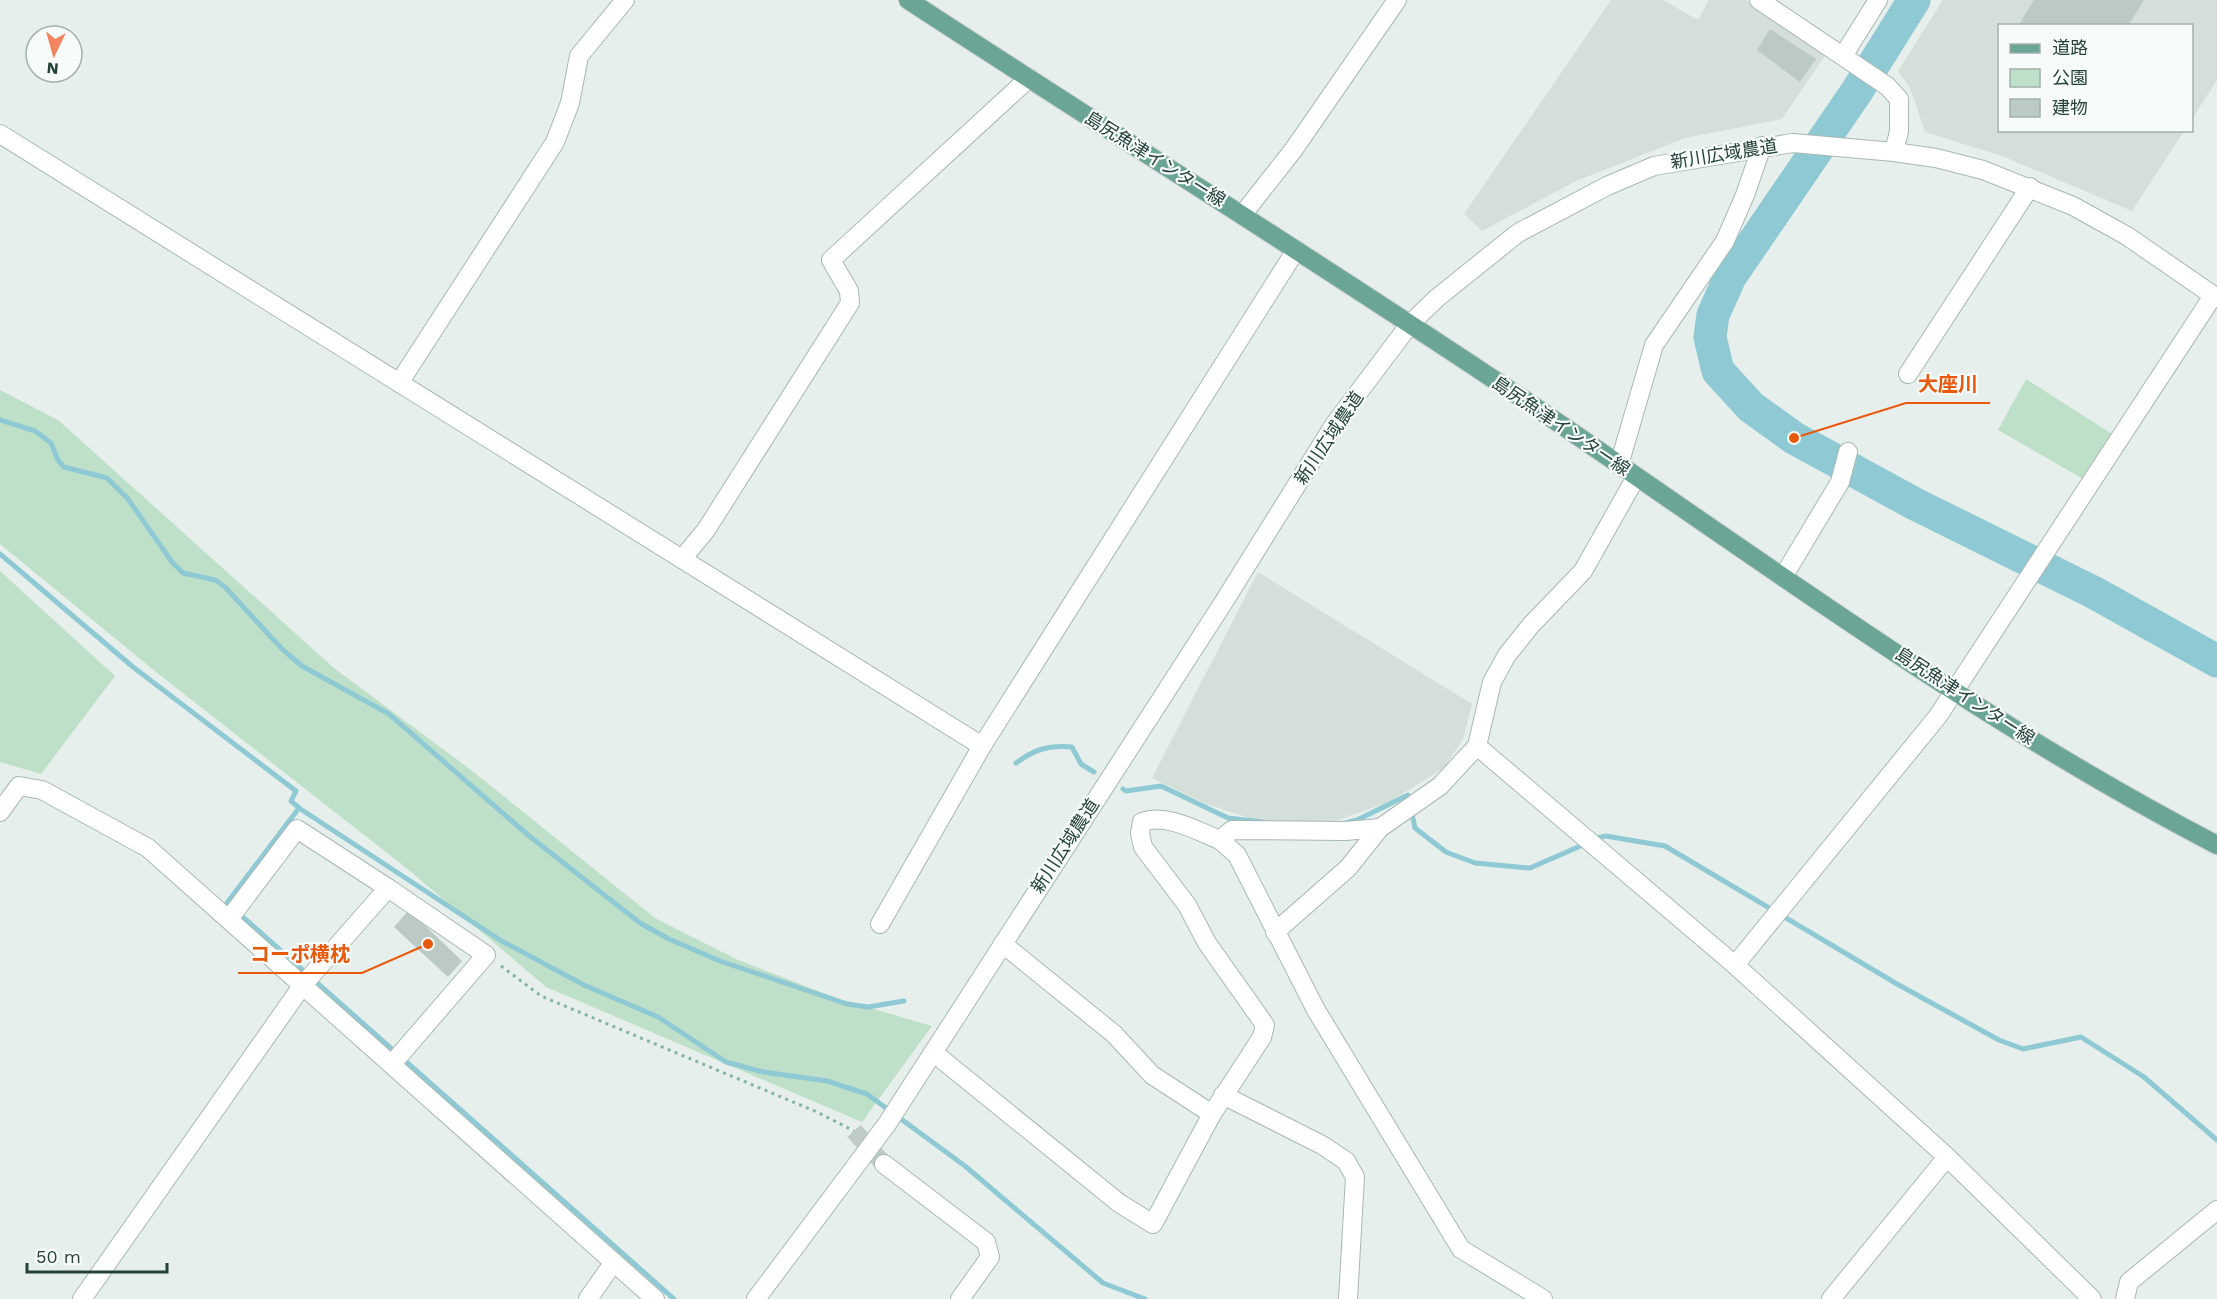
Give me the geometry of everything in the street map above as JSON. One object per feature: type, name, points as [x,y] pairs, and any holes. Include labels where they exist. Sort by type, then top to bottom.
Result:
[{"type":"main road","name":"島尻魚津インター線","points":[[908,0],[1243,214],[1410,324],[1783,577],[1956,691],[2078,768],[2217,845]]},
{"type":"street","points":[[399,383],[555,142],[570,103],[579,56],[625,0]]},
{"type":"street","points":[[1243,214],[1294,149],[1397,0]]},
{"type":"street","points":[[1759,0],[1887,86],[1899,99],[1899,131],[1894,152]]},
{"type":"street","points":[[1845,58],[1878,0]]},
{"type":"street","points":[[682,559],[706,530],[850,303],[849,291],[831,260],[1029,78]]},
{"type":"street","points":[[0,134],[982,746]]},
{"type":"street","name":"新川広域農道","points":[[756,1299],[887,1124],[934,1053],[1334,425],[1410,324],[1437,298],[1518,233],[1607,186],[1654,166],[1762,146],[1793,143],[1846,147],[1936,158],[1983,170],[2030,187],[2073,206],[2127,236],[2215,297]]},
{"type":"street","points":[[1619,465],[1654,345],[1725,241],[1745,195],[1762,146]]},
{"type":"street","points":[[1908,374],[2030,187]]},
{"type":"street","points":[[880,924],[982,746],[1296,250]]},
{"type":"street","points":[[1735,965],[1956,691],[2215,297]]},
{"type":"street","points":[[1783,577],[1840,482],[1848,452]]},
{"type":"street","points":[[1275,932],[1348,868],[1380,828],[1440,786],[1477,746],[1492,682],[1507,655],[1531,625],[1583,571],[1636,477]]},
{"type":"street","points":[[1477,746],[1735,965],[1947,1157],[2092,1299]]},
{"type":"street","points":[[0,812],[20,786],[42,790],[148,848],[396,1059],[563,1220],[655,1299]]},
{"type":"street","points":[[934,1053],[1119,1203],[1153,1224],[1223,1095],[1262,1037],[1265,1025],[1208,943],[1187,904],[1143,847],[1140,833],[1142,822],[1152,818],[1165,819],[1220,840],[1237,855],[1316,1010],[1461,1249],[1543,1299]]},
{"type":"street","points":[[229,919],[297,828],[486,955],[396,1059]]},
{"type":"street","points":[[1220,840],[1232,830],[1345,831],[1380,828]]},
{"type":"street","points":[[82,1299],[306,981],[388,888]]},
{"type":"street","points":[[1003,944],[1114,1034],[1152,1075],[1212,1114]]},
{"type":"street","points":[[1223,1095],[1322,1145],[1346,1161],[1351,1169],[1355,1177],[1348,1299]]},
{"type":"street","points":[[1831,1299],[1947,1157]]},
{"type":"street","points":[[884,1164],[986,1242],[990,1257],[960,1299]]},
{"type":"street","points":[[2124,1299],[2129,1282],[2217,1210]]},
{"type":"street","points":[[588,1299],[614,1262]]},
{"type":"path","points":[[486,955],[542,996],[817,1112],[854,1131]]},
{"type":"shaded area","points":[[1611,0],[1663,0],[1698,20],[1709,0],[1746,0],[1826,54],[1782,119],[1685,138],[1576,181],[1482,231],[1464,214]]},
{"type":"shaded area","points":[[1943,0],[2217,0],[2217,80],[2193,117],[2193,24],[1998,24],[1998,132],[2183,132],[2132,211],[2002,156],[1925,132],[1910,88],[1898,71]]},
{"type":"shaded area","points":[[1258,572],[1472,704],[1463,739],[1444,768],[1389,802],[1330,823],[1254,820],[1204,803],[1152,778]]},
{"type":"green space","points":[[2026,379],[2112,434],[2083,479],[1998,430]]},
{"type":"green space","points":[[0,390],[58,420],[334,668],[471,770],[655,918],[736,959],[836,998],[932,1026],[862,1122],[546,987],[410,871],[156,672],[0,544]]},
{"type":"green space","points":[[0,571],[115,676],[41,774],[0,762]]},
{"type":"building","points":[[2034,0],[2144,0],[2129,24],[2019,24]]},
{"type":"building","points":[[1770,29],[1816,59],[1800,82],[1757,50]]},
{"type":"building","points":[[409,910],[462,961],[448,977],[394,927]]},
{"type":"waterway","points":[[1914,0],[1857,91],[1730,277],[1713,315],[1710,337],[1718,371],[1751,407],[1794,438],[1915,504],[2093,592],[2217,661]]},
{"type":"waterway","points":[[0,420],[35,431],[51,443],[58,460],[64,467],[107,478],[128,499],[172,562],[183,573],[215,580],[225,587],[282,649],[302,666],[389,714],[528,835],[640,923],[669,939],[720,961],[847,1004],[868,1007],[904,1001]]},
{"type":"waterway","points":[[0,554],[133,667],[296,791],[291,801],[299,808],[500,940],[584,985],[658,1017],[726,1062],[763,1072],[827,1081],[867,1094],[965,1166],[1103,1283],[1145,1299]]},
{"type":"waterway","points":[[1016,763],[1043,749],[1072,747],[1081,764],[1094,772]]},
{"type":"waterway","points":[[1123,789],[1126,791],[1161,786],[1228,818],[1262,822]]},
{"type":"waterway","points":[[1346,823],[1408,795],[1415,828],[1446,852],[1475,863],[1530,868],[1585,844]]},
{"type":"waterway","points":[[299,808],[227,903],[674,1299]]},
{"type":"waterway","points":[[1593,839],[1606,836],[1665,846],[1897,984],[1999,1040],[2023,1049],[2081,1037],[2144,1077],[2217,1140]]},
{"type":"tunnel","points":[[854,1131],[884,1164]]},
{"type":"place","name":"大座川","points":[[1794,438]]},
{"type":"place","name":"コーポ横枕","points":[[428,944]]}]
